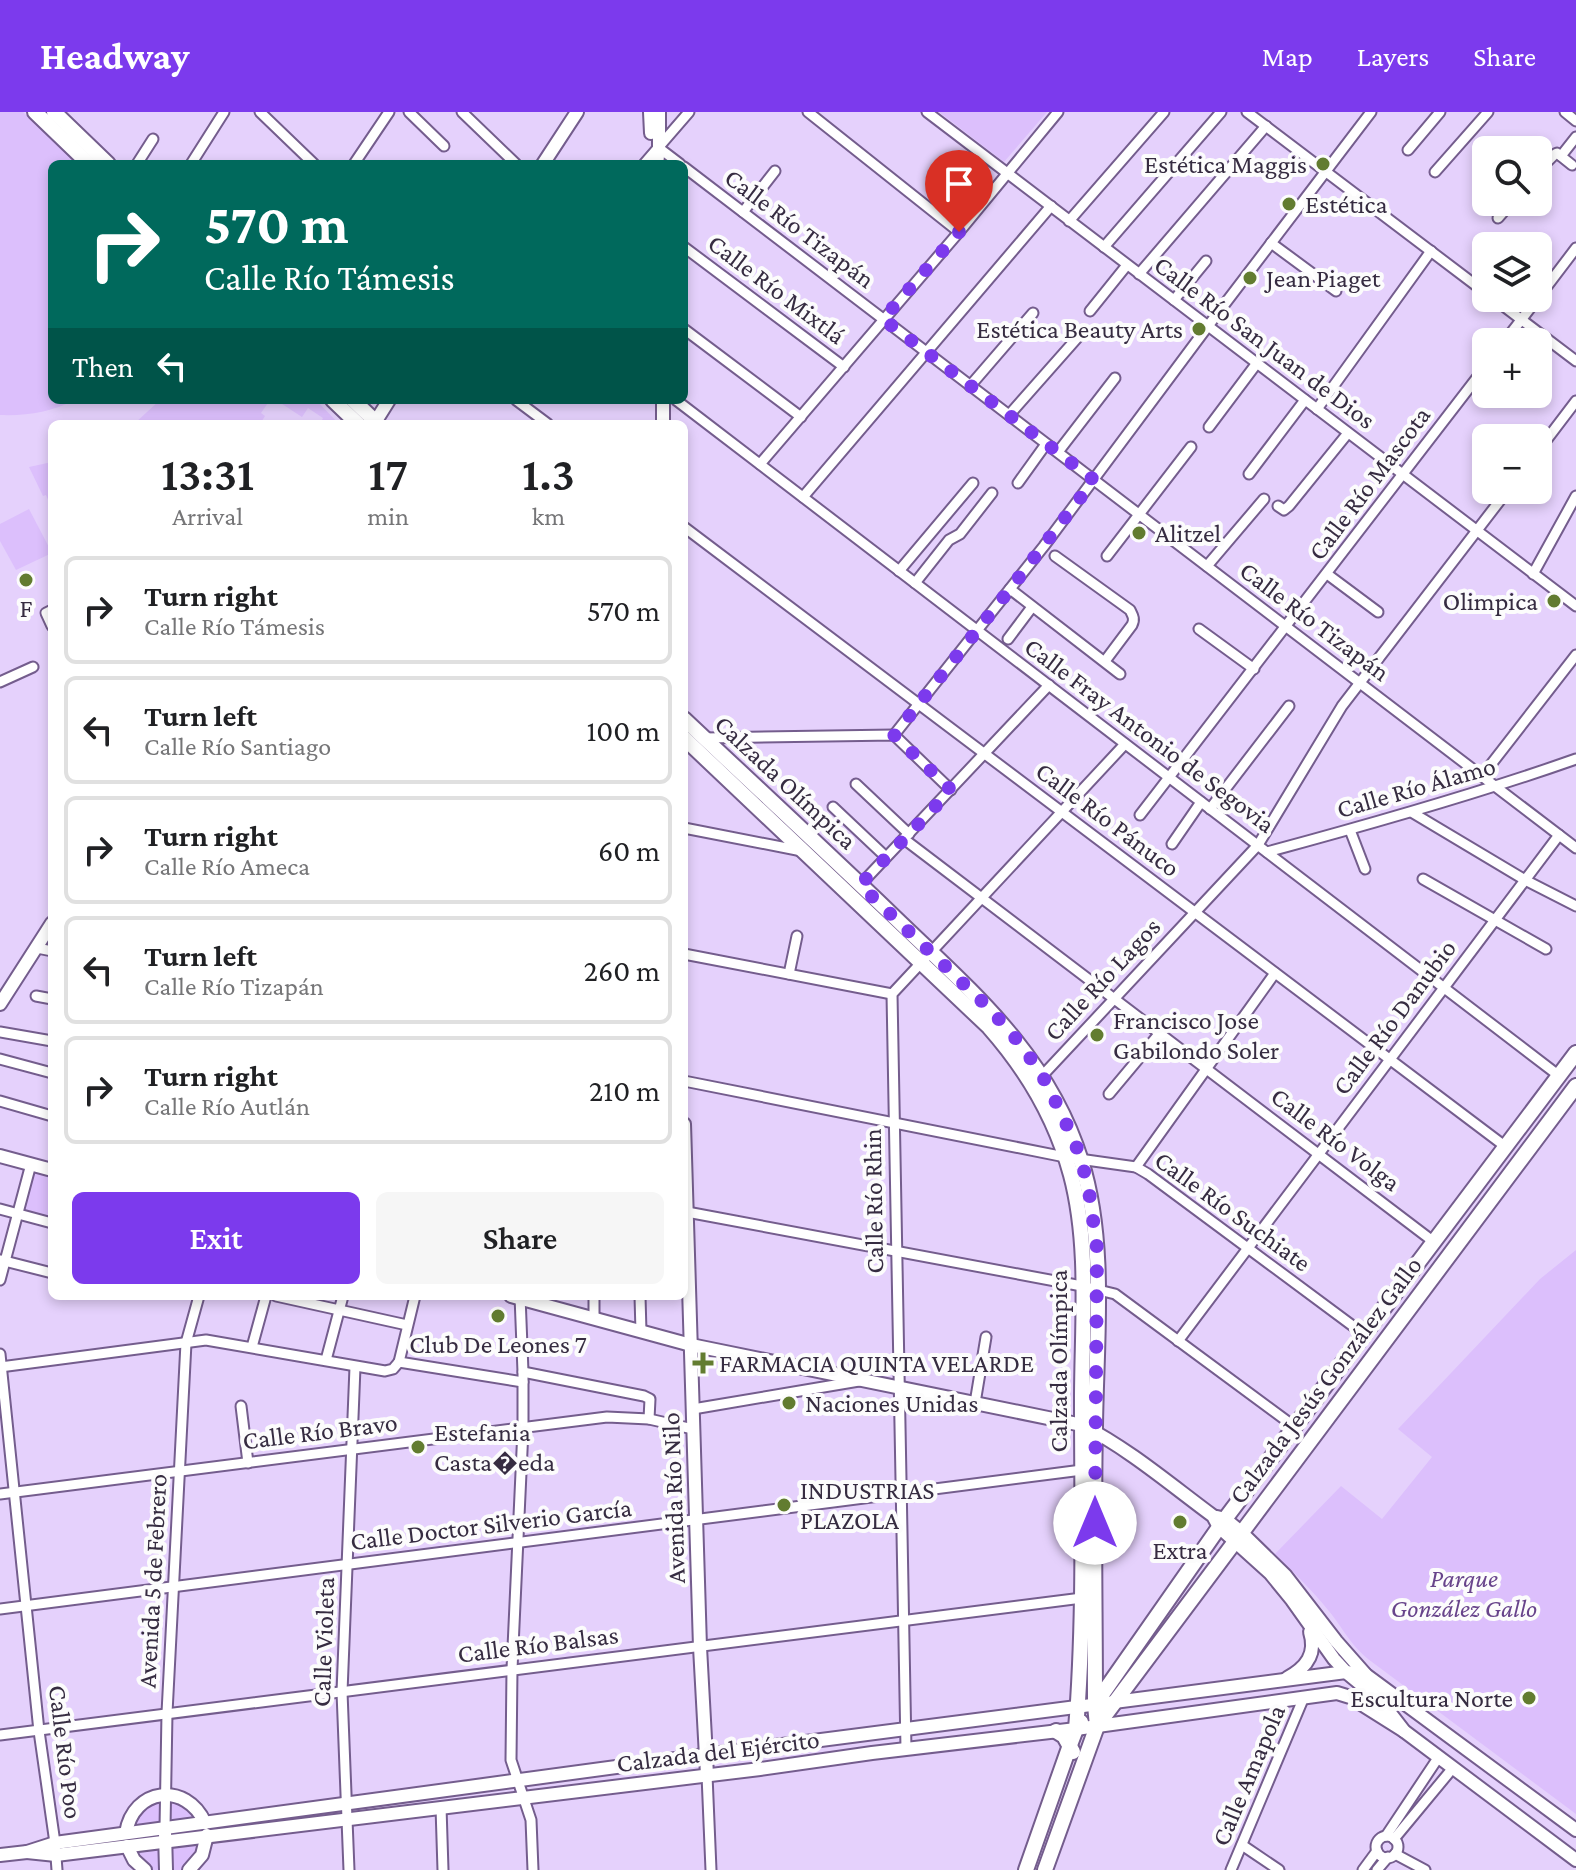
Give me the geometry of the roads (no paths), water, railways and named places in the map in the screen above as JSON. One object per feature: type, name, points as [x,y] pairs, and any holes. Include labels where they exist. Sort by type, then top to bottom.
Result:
[{"type":"main road","points":[[35,112],[54,116],[104,160]]},
{"type":"main road","points":[[546,160],[577,112]]},
{"type":"main road","points":[[650,112],[654,159]]},
{"type":"main road","points":[[654,159],[659,112]]},
{"type":"main road","points":[[54,116],[86,160]]},
{"type":"main road","points":[[337,404],[354,420]]},
{"type":"main road","points":[[357,404],[373,420]]},
{"type":"main road","name":"Calzada Olímpica","points":[[688,723],[860,885],[989,1027],[1014,1057],[1045,1108],[1065,1157],[1079,1223],[1097,1726]]},
{"type":"main road","name":"Calzada Olímpica","points":[[688,742],[804,852],[990,1009],[1042,1076],[1067,1122],[1081,1160],[1094,1218],[1098,1289],[1082,1470],[1082,1598],[1076,1729]]},
{"type":"main road","points":[[0,1004],[48,930]]},
{"type":"main road","name":"Calzada Jesús González Gallo","points":[[1076,1729],[1219,1521],[1295,1427],[1576,1053]]},
{"type":"main road","points":[[1560,1074],[1576,1064]]},
{"type":"main road","name":"Calzada Jesús González Gallo","points":[[1097,1726],[1576,1086]]},
{"type":"main road","points":[[0,1156],[48,1169]]},
{"type":"main road","name":"Avenida Río Nilo","points":[[688,1245],[700,1647],[707,1775]]},
{"type":"main road","points":[[528,1300],[691,1345],[1088,1428],[1119,1447],[1219,1521],[1285,1575],[1366,1675],[1576,1830]]},
{"type":"main road","points":[[1238,1536],[1270,1573],[1328,1652],[1346,1672],[1380,1700],[1404,1731],[1576,1860]]},
{"type":"main road","points":[[1262,1684],[1289,1677],[1310,1658],[1313,1643],[1302,1615]]},
{"type":"main road","name":"Calzada del Ejército","points":[[206,1829],[347,1803],[705,1755],[1346,1672],[1366,1675]]},
{"type":"main road","name":"Calzada del Ejército","points":[[0,1855],[206,1829],[347,1819],[524,1798],[1337,1693],[1344,1694],[1404,1731]]},
{"type":"main road","points":[[1045,1870],[1097,1726]]},
{"type":"main road","points":[[1026,1870],[1076,1729]]},
{"type":"main road","points":[[1056,1731],[1070,1745],[1079,1772]]},
{"type":"main road","points":[[145,1870],[134,1860],[126,1840],[130,1818],[143,1802],[166,1795],[192,1804],[199,1811],[206,1829],[202,1855],[189,1870]]},
{"type":"main road","name":"Avenida 5 de Febrero","points":[[165,1834],[166,1870]]},
{"type":"street","points":[[194,160],[224,112]]},
{"type":"street","points":[[260,112],[310,160]]},
{"type":"street","points":[[357,160],[389,112]]},
{"type":"street","points":[[409,112],[444,146]]},
{"type":"street","points":[[462,112],[512,160]]},
{"type":"street","points":[[654,159],[689,112]]},
{"type":"street","points":[[808,112],[959,232]]},
{"type":"street","name":"Calle Río San Juan de Dios","points":[[927,112],[1576,606]]},
{"type":"street","points":[[760,464],[1058,112]]},
{"type":"street","points":[[1069,221],[1164,112]]},
{"type":"street","points":[[1104,247],[1221,112]]},
{"type":"street","points":[[894,735],[1094,480],[1371,112]]},
{"type":"street","points":[[1408,150],[1440,112]]},
{"type":"street","points":[[1435,172],[1488,112]]},
{"type":"street","points":[[1565,112],[1576,121]]},
{"type":"street","points":[[1251,113],[1472,282]]},
{"type":"street","points":[[1139,274],[1266,126]]},
{"type":"street","points":[[1561,156],[1576,137]]},
{"type":"street","points":[[140,160],[153,139]]},
{"type":"street","points":[[1552,155],[1557,153],[1572,165]]},
{"type":"street","name":"Calle Río Tizapán","points":[[688,171],[1576,848]]},
{"type":"street","points":[[743,212],[775,171]]},
{"type":"street","points":[[803,497],[1051,206]]},
{"type":"street","points":[[1271,243],[1336,291]]},
{"type":"street","points":[[1552,280],[1576,248]]},
{"type":"street","name":"Calle Río Mixtlá","points":[[688,250],[844,367]]},
{"type":"street","points":[[1317,409],[1431,251]]},
{"type":"street","points":[[1174,300],[1206,261]]},
{"type":"street","points":[[1090,311],[1127,265]]},
{"type":"street","points":[[1511,312],[1576,361]]},
{"type":"street","points":[[1515,328],[1527,312]]},
{"type":"street","points":[[970,386],[1033,313]]},
{"type":"street","points":[[688,332],[801,417]]},
{"type":"street","points":[[1009,415],[1078,337]]},
{"type":"street","points":[[1209,427],[1257,363]]},
{"type":"street","points":[[1058,452],[1115,378]]},
{"type":"street","name":"Calle Río Mascota","points":[[1140,815],[1472,384]]},
{"type":"street","points":[[1249,474],[1305,400]]},
{"type":"street","points":[[1552,433],[1576,401]]},
{"type":"street","points":[[521,404],[541,420]]},
{"type":"street","name":"Calle Fray Antonio de Segovia","points":[[681,404],[1560,1074]]},
{"type":"street","points":[[1278,506],[1284,510],[1289,506],[1348,433]]},
{"type":"street","points":[[1018,483],[1046,444]]},
{"type":"street","points":[[1107,556],[1191,447]]},
{"type":"street","points":[[899,571],[973,483]]},
{"type":"street","points":[[915,583],[992,493]]},
{"type":"street","points":[[1533,574],[1576,496]]},
{"type":"street","points":[[1207,566],[1264,499]]},
{"type":"street","name":"Calle Río Lagos","points":[[1042,1076],[1258,845],[1342,706],[1497,504]]},
{"type":"street","name":"Calle Río Pánuco","points":[[688,530],[1506,1147]]},
{"type":"street","points":[[1055,556],[1130,610],[1134,618],[1105,661]]},
{"type":"street","points":[[1327,574],[1378,612]]},
{"type":"street","points":[[1010,589],[1120,674]]},
{"type":"street","points":[[1008,639],[1032,607]]},
{"type":"street","points":[[1199,629],[1254,669]]},
{"type":"street","points":[[1482,776],[1576,655]]},
{"type":"street","points":[[0,682],[33,667]]},
{"type":"street","points":[[860,885],[1049,685]]},
{"type":"street","points":[[1210,809],[1289,706]]},
{"type":"street","points":[[704,738],[894,735],[951,790]]},
{"type":"street","points":[[688,955],[892,994],[1125,744]]},
{"type":"street","name":"Calle Río Álamo","points":[[1267,852],[1413,813],[1576,759]]},
{"type":"street","name":"Calle Río Volga","points":[[856,784],[906,837],[981,898],[1434,1242]]},
{"type":"street","points":[[1172,844],[1201,802]]},
{"type":"street","points":[[833,807],[886,857]]},
{"type":"street","points":[[1413,813],[1525,880],[1576,906]]},
{"type":"street","points":[[688,829],[804,852]]},
{"type":"street","points":[[1350,830],[1365,869]]},
{"type":"street","name":"Calle Río Danubio","points":[[1178,1341],[1559,835]]},
{"type":"street","points":[[1423,879],[1546,949]]},
{"type":"street","points":[[789,974],[797,936]]},
{"type":"street","points":[[37,948],[48,950]]},
{"type":"street","points":[[1136,1167],[1275,973]]},
{"type":"street","name":"Calle Río Rhin","points":[[892,994],[906,1749]]},
{"type":"street","points":[[36,996],[48,998]]},
{"type":"street","points":[[0,1032],[48,1040]]},
{"type":"street","points":[[1109,1094],[1160,1033]]},
{"type":"street","points":[[0,1059],[48,1072]]},
{"type":"street","name":"Calle Río Suchiate","points":[[688,1082],[1065,1157],[1136,1167],[1365,1335]]},
{"type":"street","points":[[0,1101],[48,1115]]},
{"type":"street","points":[[0,1280],[2,1260],[31,1164]]},
{"type":"street","points":[[0,1209],[48,1222]]},
{"type":"street","points":[[688,1212],[1115,1294],[1295,1427]]},
{"type":"street","points":[[2,1260],[48,1272]]},
{"type":"street","name":"Avenida 5 de Febrero","points":[[165,1834],[167,1713],[186,1343],[198,1300]]},
{"type":"street","points":[[252,1347],[265,1300]]},
{"type":"street","points":[[294,1300],[407,1325]]},
{"type":"street","points":[[326,1360],[342,1300]]},
{"type":"street","points":[[0,1367],[215,1340],[385,1371],[393,1369],[399,1362],[414,1300]]},
{"type":"street","points":[[517,1300],[523,1429],[511,1760],[531,1820],[533,1870]]},
{"type":"street","points":[[594,1300],[594,1319]]},
{"type":"street","points":[[640,1300],[641,1332]]},
{"type":"street","points":[[975,1403],[986,1337]]},
{"type":"street","name":"Calle Río Poo","points":[[0,1354],[4,1430],[15,1492],[39,1731],[57,1870]]},
{"type":"street","points":[[399,1362],[644,1396],[650,1399],[649,1419]]},
{"type":"street","name":"Calle Violeta","points":[[349,1870],[342,1692],[355,1367]]},
{"type":"street","points":[[693,1409],[862,1380]]},
{"type":"street","points":[[241,1406],[248,1463]]},
{"type":"street","name":"Calle Río Bravo","points":[[0,1494],[607,1417],[649,1419],[693,1429]]},
{"type":"street","name":"Calle Doctor Silverio García","points":[[0,1609],[1082,1470]]},
{"type":"street","name":"Calle Río Balsas","points":[[0,1735],[1082,1598]]},
{"type":"street","name":"Calle Amapola","points":[[1231,1870],[1304,1697]]},
{"type":"street","points":[[1390,1837],[1438,1758]]},
{"type":"street","points":[[1363,1870],[1377,1851],[1378,1841],[1390,1837],[1452,1769]]},
{"type":"street","name":"Avenida Río Nilo","points":[[707,1775],[711,1870]]},
{"type":"street","points":[[1422,1781],[1435,1790]]},
{"type":"street","points":[[441,1807],[443,1870]]},
{"type":"street","points":[[1377,1870],[1398,1849],[1390,1837]]},
{"type":"street","points":[[1242,1845],[1279,1870]]},
{"type":"street","points":[[1377,1851],[1380,1855],[1392,1856],[1425,1870]]},
{"type":"place","name":"Estética Maggis","points":[[1323,164]]},
{"type":"place","name":"Estética","points":[[1289,204]]},
{"type":"place","name":"Jean Piaget","points":[[1250,278]]},
{"type":"place","name":"Estética Beauty Arts","points":[[1199,329]]},
{"type":"place","name":"Alitzel","points":[[1139,533]]},
{"type":"place","name":"F","points":[[26,580]]},
{"type":"place","name":"Olimpica","points":[[1554,601]]},
{"type":"place","name":"Francisco Jose Gabilondo Soler","points":[[1097,1035]]},
{"type":"place","name":"Club De Leones 7","points":[[498,1316]]},
{"type":"place","name":"FARMACIA QUINTA VELARDE","points":[[703,1363]]},
{"type":"place","name":"Naciones Unidas","points":[[789,1403]]},
{"type":"place","name":"Estefania Casta�eda","points":[[418,1447]]},
{"type":"place","name":"INDUSTRIAS PLAZOLA","points":[[784,1505]]},
{"type":"place","name":"Extra","points":[[1180,1522]]},
{"type":"place","name":"Escultura Norte","points":[[1529,1698]]},
{"type":"park label","name":"Parque González Gallo","points":[[1464,1593]]}]
